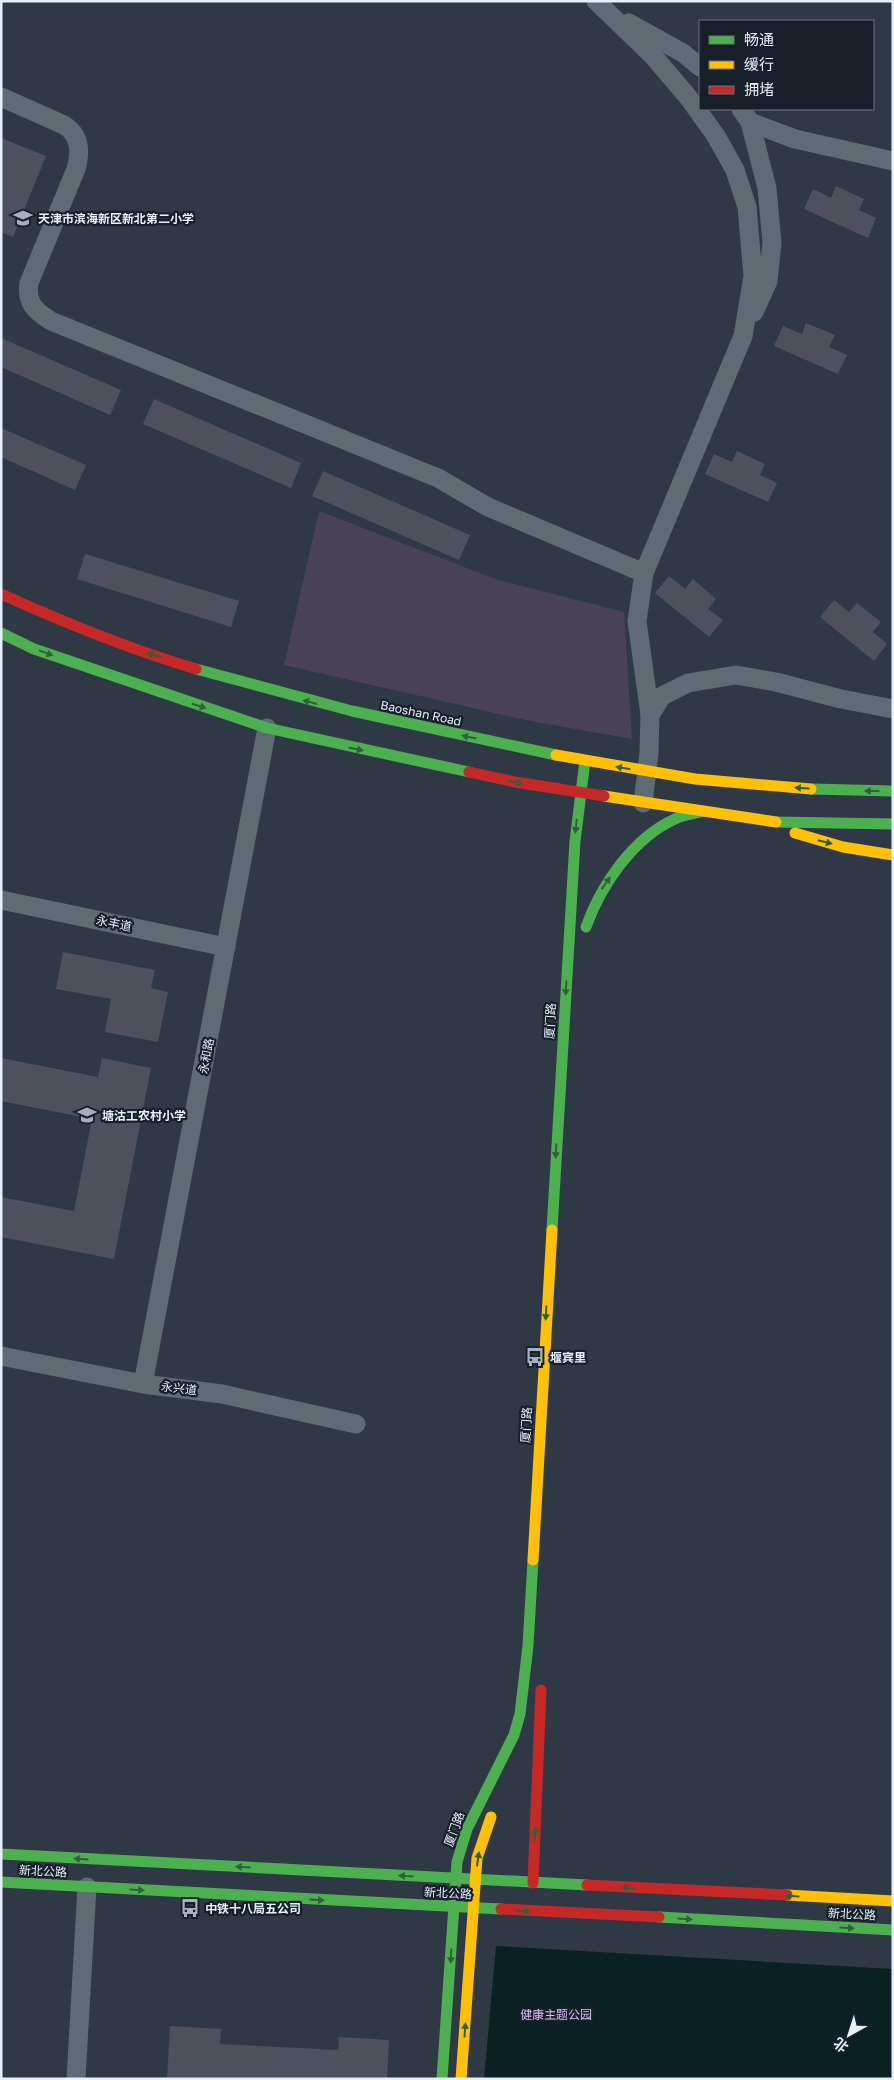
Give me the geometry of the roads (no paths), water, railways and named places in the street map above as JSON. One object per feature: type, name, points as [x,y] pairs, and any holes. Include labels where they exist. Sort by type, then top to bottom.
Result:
[{"type":"main road","name":"Baoshan Road","points":[[1,594],[54,620],[143,652],[250,686],[351,712],[585,760],[599,772],[647,772],[766,786],[850,791],[893,791]]},
{"type":"main road","points":[[1,633],[34,649],[267,728],[421,763],[515,782],[580,792],[594,800],[644,803],[763,821],[848,825],[893,824]]},
{"type":"main road","name":"厦门路","points":[[442,2079],[454,1879],[467,1829],[510,1744],[520,1714],[528,1646],[575,841],[585,760]]},
{"type":"main road","points":[[594,800],[599,772]]},
{"type":"main road","points":[[588,889],[585,931],[599,894],[628,858],[660,828],[673,819],[700,812]]},
{"type":"main road","points":[[763,821],[820,841],[868,853],[893,855]]},
{"type":"main road","points":[[527,1742],[536,1716],[541,1686],[533,1883]]},
{"type":"main road","points":[[461,2079],[475,1880],[480,1846],[496,1808]]},
{"type":"main road","name":"新北公路","points":[[1,1854],[893,1901]]},
{"type":"main road","name":"新北公路","points":[[1,1882],[893,1930]]},
{"type":"street","points":[[600,5],[683,54],[699,66]]},
{"type":"street","points":[[600,5],[654,57],[688,97],[716,136],[735,170],[747,207],[753,276],[743,336]]},
{"type":"street","points":[[1,97],[64,125],[77,138],[79,159],[76,169],[29,283],[27,293],[29,302],[34,309],[51,320],[438,478],[488,507],[644,573]]},
{"type":"street","points":[[644,803],[650,715],[637,621],[644,573],[743,336],[768,281],[772,243],[767,188],[746,115]]},
{"type":"street","points":[[746,115],[795,139],[893,161]]},
{"type":"street","points":[[650,715],[662,696],[688,683],[736,675],[776,682],[841,699],[893,709]]},
{"type":"street","name":"永和路","points":[[143,1384],[267,728]]},
{"type":"street","name":"永丰道","points":[[1,900],[226,946]]},
{"type":"street","name":"永兴道","points":[[1,1356],[143,1384],[222,1394],[356,1424]]},
{"type":"street","points":[[76,2079],[87,1887]]},
{"type":"place","name":"天津市滨海新区新北第二小学","points":[[23,218]]},
{"type":"place","name":"塘沽工农村小学","points":[[87,1115]]},
{"type":"place","name":"堰宾里","points":[[535,1357]]},
{"type":"place","name":"中铁十八局五公司","points":[[190,1908]]},
{"type":"park label","name":"健康主题公园","points":[[556,2014]]}]
